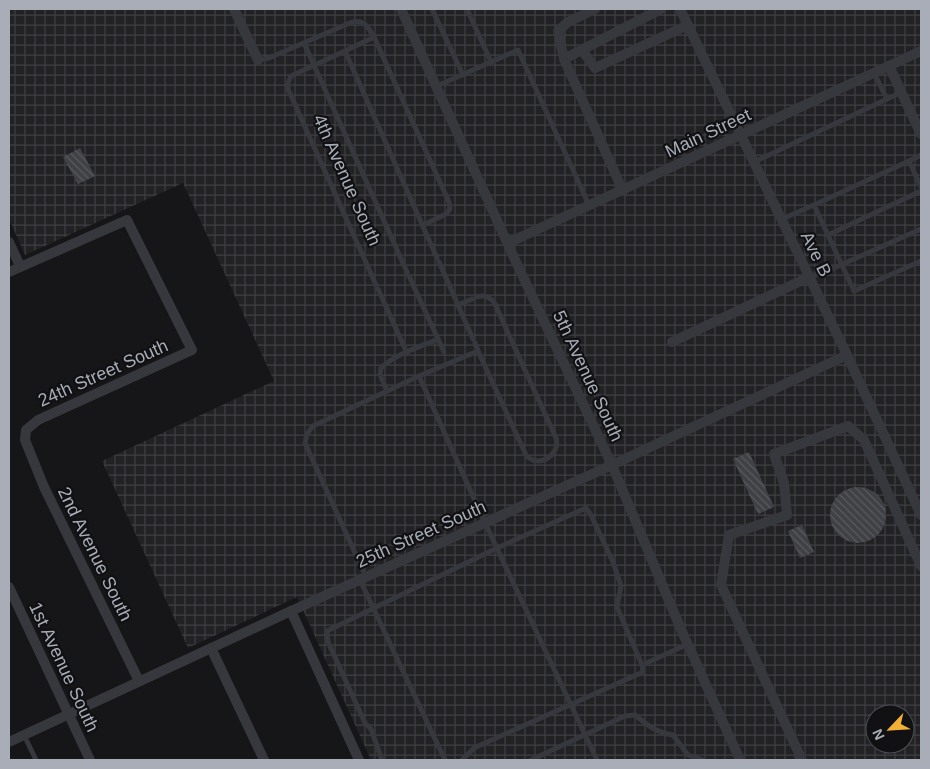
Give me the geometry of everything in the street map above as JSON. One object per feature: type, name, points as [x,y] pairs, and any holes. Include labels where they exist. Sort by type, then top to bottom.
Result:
[{"type":"street","points":[[234,9],[258,60]]},
{"type":"street","name":"5th Avenue South","points":[[401,9],[612,465],[688,644],[740,760]]},
{"type":"street","points":[[596,9],[568,22],[558,31],[564,59],[623,191]]},
{"type":"street","points":[[564,59],[661,9]]},
{"type":"street","name":"Ave B","points":[[680,9],[847,355],[921,515]]},
{"type":"street","points":[[582,50],[595,68],[688,25]]},
{"type":"street","name":"Main Street","points":[[508,243],[921,51]]},
{"type":"street","points":[[890,66],[921,134]]},
{"type":"street","name":"24th Street South","points":[[20,266],[127,220],[192,350],[38,420],[26,430],[24,440]]},
{"type":"street","points":[[9,242],[20,266],[9,272]]},
{"type":"street","points":[[672,342],[809,277]]},
{"type":"street","name":"25th Street South","points":[[9,742],[291,610],[612,465],[847,355]]},
{"type":"street","points":[[802,760],[721,584],[729,535],[787,515],[784,483],[774,454],[848,426],[864,440],[921,566]]},
{"type":"street","name":"2nd Avenue South","points":[[24,440],[44,487],[139,682]]},
{"type":"street","name":"1st Avenue South","points":[[9,586],[90,760]]},
{"type":"street","points":[[291,610],[358,760]]},
{"type":"street","points":[[211,648],[264,760]]},
{"type":"lane","points":[[432,9],[463,75]]},
{"type":"lane","points":[[467,9],[491,62]]},
{"type":"lane","points":[[258,60],[269,58],[352,22],[359,20],[365,24],[374,38],[449,202],[450,209],[446,214],[423,225]]},
{"type":"lane","points":[[314,65],[374,38]]},
{"type":"lane","points":[[304,43],[450,363]]},
{"type":"lane","points":[[437,86],[518,50],[589,206]]},
{"type":"lane","points":[[345,51],[478,351],[526,455],[530,460],[537,462],[555,453],[558,445],[556,438],[494,302],[489,297],[483,295],[458,305]]},
{"type":"lane","name":"4th Avenue South","points":[[314,65],[291,76],[288,88],[407,353]]},
{"type":"lane","points":[[874,73],[887,99]]},
{"type":"lane","points":[[754,162],[902,92]]},
{"type":"lane","points":[[781,219],[921,155]]},
{"type":"lane","points":[[909,161],[921,187]]},
{"type":"lane","points":[[828,235],[921,191]]},
{"type":"lane","points":[[814,205],[854,291],[921,261]]},
{"type":"lane","points":[[809,277],[825,272],[921,229]]},
{"type":"lane","points":[[387,391],[380,374],[381,368],[386,363],[438,339]]},
{"type":"lane","points":[[445,760],[374,609],[363,578],[305,443],[306,434],[313,426],[419,376],[478,351]]},
{"type":"lane","points":[[419,376],[485,523],[596,760]]},
{"type":"lane","points":[[382,760],[371,729],[365,723],[328,642],[327,632],[497,548],[586,508],[613,562],[621,586],[617,606],[642,665],[643,672],[474,748],[462,760]]},
{"type":"lane","points":[[642,665],[688,644]]},
{"type":"lane","points":[[531,760],[625,716],[635,715],[662,734],[673,735],[688,755],[703,760]]},
{"type":"lane","points":[[24,735],[36,760]]},
{"type":"shaded area","points":[[9,9],[921,9],[921,760],[371,760],[297,597],[188,648],[102,461],[274,381],[183,183],[25,255],[9,219]]},
{"type":"building","points":[[80,148],[95,176],[78,184],[63,157]]},
{"type":"building","points":[[749,452],[774,507],[758,514],[733,459]]},
{"type":"building","points":[[853,487],[863,487],[878,495],[884,504],[886,515],[884,526],[878,535],[863,543],[853,543],[842,538],[835,531],[830,520],[830,510],[835,499],[842,492]]},
{"type":"building","points":[[802,525],[814,552],[800,558],[788,531]]}]
